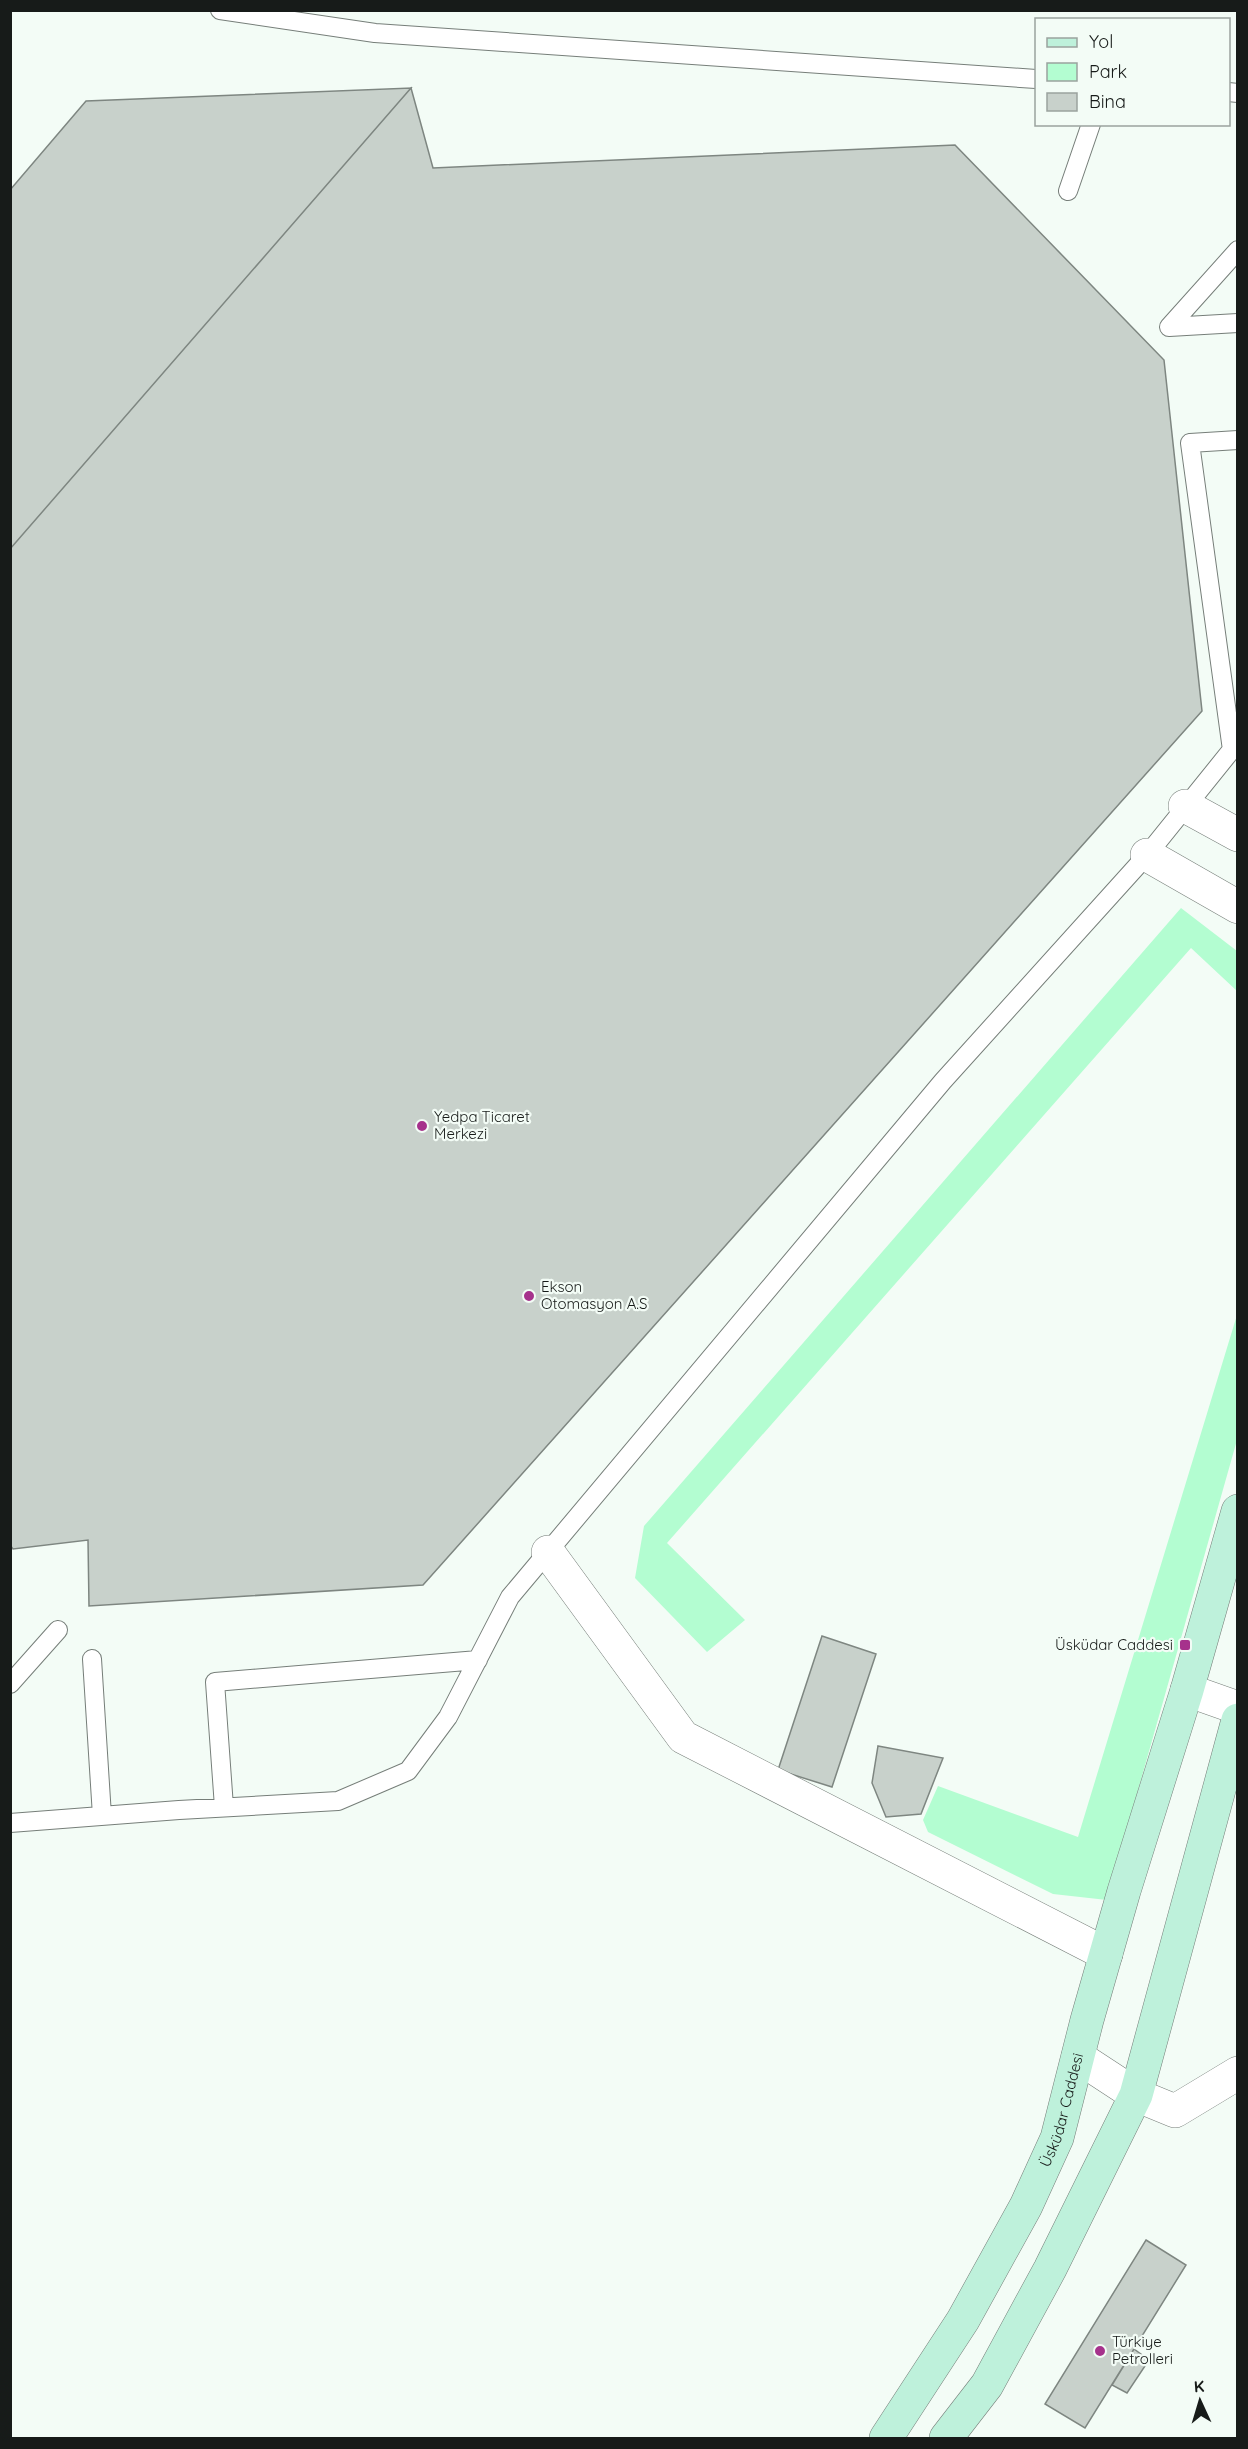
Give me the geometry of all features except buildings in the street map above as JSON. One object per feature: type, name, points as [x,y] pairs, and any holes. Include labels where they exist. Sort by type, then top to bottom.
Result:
[{"type":"main road","name":"Üsküdar Caddesi","points":[[886,2439],[963,2320],[1026,2206],[1057,2138],[1106,1954],[1187,1690],[1238,1511]]},
{"type":"main road","points":[[946,2439],[992,2375],[1050,2269],[1136,2095],[1238,1720]]},
{"type":"street","points":[[1185,806],[1238,835]]},
{"type":"street","points":[[1147,855],[1238,907]]},
{"type":"street","points":[[548,1552],[683,1737],[1106,1954]]},
{"type":"street","points":[[1187,1690],[1238,1708]]},
{"type":"street","points":[[1078,2057],[1136,2095],[1175,2111],[1238,2073]]},
{"type":"lane","points":[[220,10],[375,33],[1035,79]]},
{"type":"lane","points":[[1068,191],[1090,126]]},
{"type":"lane","points":[[1238,250],[1169,327],[1238,323]]},
{"type":"lane","points":[[10,1823],[338,1801],[408,1771],[448,1717],[510,1597],[943,1081],[1147,855],[1235,746],[1190,443],[1238,440]]},
{"type":"lane","points":[[10,1684],[58,1630]]},
{"type":"lane","points":[[92,1659],[102,1816]]},
{"type":"lane","points":[[224,1807],[215,1682],[478,1660]]},
{"type":"green space","points":[[1181,908],[1237,951],[1237,991],[1191,948],[667,1543],[745,1620],[707,1652],[635,1578],[644,1526]]},
{"type":"green space","points":[[1237,1315],[1237,1440],[1107,1900],[1053,1894],[928,1832],[923,1820],[938,1786],[1078,1837]]},
{"type":"place","name":"Yedpa Ticaret Merkezi","points":[[422,1126]]},
{"type":"place","name":"Ekson Otomasyon A.S","points":[[529,1296]]},
{"type":"place","name":"Üsküdar Caddesi","points":[[1185,1645]]},
{"type":"place","name":"Türkiye Petrolleri","points":[[1100,2351]]}]
